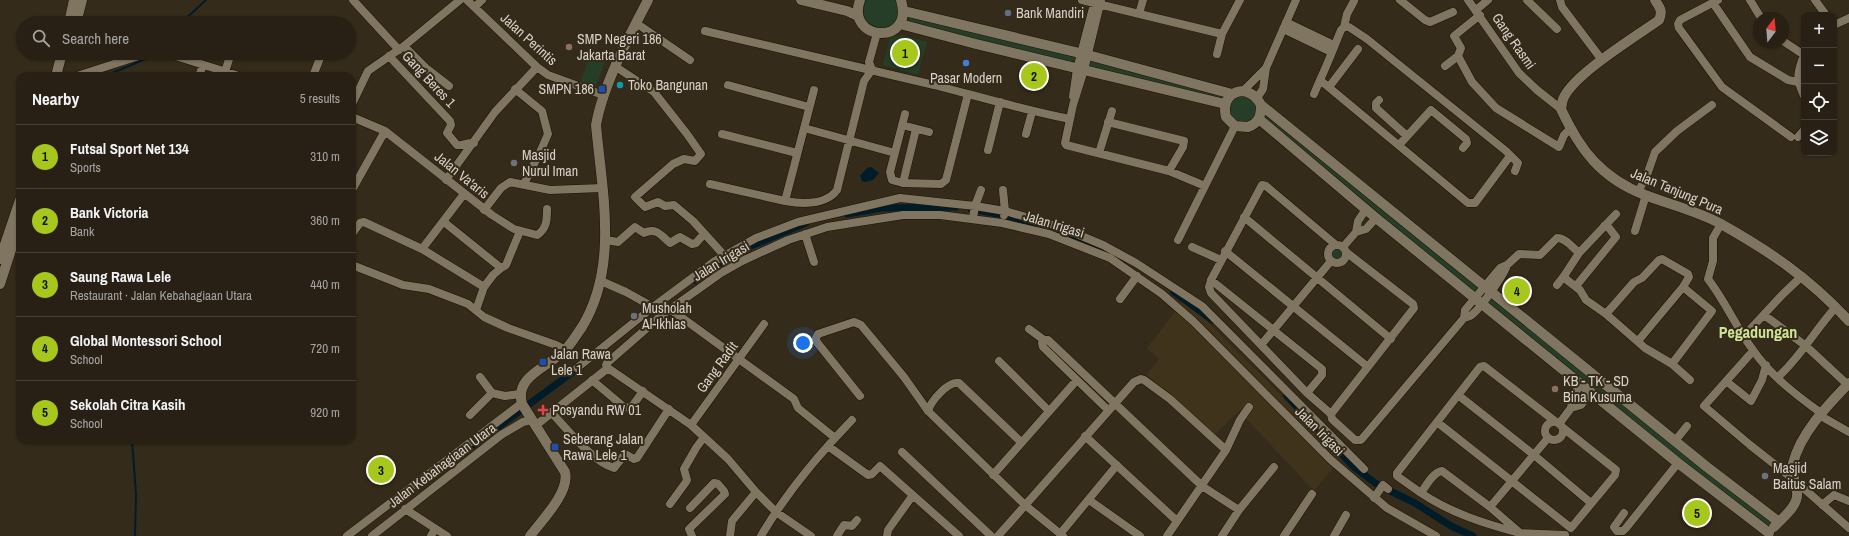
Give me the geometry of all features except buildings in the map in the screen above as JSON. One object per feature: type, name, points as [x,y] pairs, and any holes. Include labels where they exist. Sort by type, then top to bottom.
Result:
[{"type":"street","points":[[71,16],[74,0]]},
{"type":"street","points":[[78,16],[82,0]]},
{"type":"street","points":[[353,0],[401,48],[449,86]]},
{"type":"street","points":[[356,96],[368,71],[401,48],[460,0]]},
{"type":"street","name":"Jalan Perintis","points":[[467,0],[548,76],[604,96]]},
{"type":"street","points":[[475,7],[482,0]]},
{"type":"street","points":[[530,536],[562,494],[567,479],[565,472],[533,422],[521,400],[522,387],[527,380],[566,350],[595,302],[601,281],[605,240],[596,125],[598,109],[636,23],[648,0]]},
{"type":"street","points":[[801,0],[847,11],[858,16]]},
{"type":"street","points":[[860,0],[858,16],[863,26],[870,31],[877,33],[891,31],[900,24],[904,11],[901,0]]},
{"type":"street","points":[[1082,0],[1099,2],[1139,14],[1222,34]]},
{"type":"street","points":[[1139,14],[1143,0]]},
{"type":"street","points":[[1217,54],[1222,34],[1240,0]]},
{"type":"street","points":[[1232,94],[1225,104],[1226,117],[1235,126],[1248,127],[1259,119],[1261,114],[1259,101],[1266,68],[1296,0]]},
{"type":"street","points":[[1400,0],[1425,20],[1430,22],[1453,12]]},
{"type":"street","name":"Gang Rasmi","points":[[1468,0],[1519,73],[1561,109]]},
{"type":"street","points":[[1445,66],[1458,56],[1461,48],[1454,36],[1478,13],[1488,0]]},
{"type":"street","points":[[1527,0],[1556,29]]},
{"type":"street","points":[[1560,0],[1562,7],[1602,60]]},
{"type":"street","points":[[1561,109],[1564,97],[1575,83],[1602,60],[1659,20],[1662,14],[1656,0]]},
{"type":"street","points":[[1750,0],[1757,12]]},
{"type":"street","points":[[1814,0],[1824,12]]},
{"type":"street","points":[[1314,94],[1331,58],[1333,48],[1344,27],[1347,14],[1354,1]]},
{"type":"street","points":[[1798,82],[1788,80],[1750,57],[1716,1],[1680,20],[1678,24],[1679,28],[1722,86],[1794,137],[1801,132]]},
{"type":"street","points":[[1099,2],[1081,70],[1065,143],[1066,145],[1169,171],[1205,186]]},
{"type":"street","points":[[904,11],[1085,54],[1232,94],[1243,91],[1251,92],[1259,101],[1707,467],[1779,522]]},
{"type":"street","points":[[1837,24],[1849,18]]},
{"type":"street","points":[[636,23],[690,60]]},
{"type":"street","points":[[900,24],[1081,70],[1225,104]]},
{"type":"street","points":[[1284,25],[1333,48]]},
{"type":"street","points":[[1344,27],[1349,27],[1367,39],[1518,164]]},
{"type":"street","points":[[705,31],[868,66],[1032,112],[1070,119]]},
{"type":"street","points":[[710,184],[785,201],[807,203],[833,196],[837,190],[864,81],[863,75],[868,66],[877,33]]},
{"type":"street","points":[[1789,44],[1801,53]]},
{"type":"street","points":[[1329,87],[1358,49]]},
{"type":"street","name":"Gang Beres 1","points":[[389,56],[450,121],[451,125],[446,133],[457,145],[468,142],[474,143]]},
{"type":"street","points":[[1458,56],[1472,82],[1496,108],[1559,147],[1564,136],[1570,129]]},
{"type":"street","points":[[57,72],[60,60]]},
{"type":"street","points":[[64,72],[67,60]]},
{"type":"street","points":[[89,72],[126,60]]},
{"type":"street","points":[[188,60],[220,72]]},
{"type":"street","points":[[222,72],[228,60]]},
{"type":"street","points":[[315,72],[319,60]]},
{"type":"street","points":[[1801,64],[1798,73],[1798,82],[1801,89]]},
{"type":"street","points":[[201,72],[203,65]]},
{"type":"street","points":[[446,180],[495,112],[537,67]]},
{"type":"street","points":[[616,67],[654,92],[701,154],[695,161],[684,159],[673,164],[635,197],[645,208],[658,202],[665,206],[674,205],[722,253],[723,257]]},
{"type":"street","points":[[1243,91],[1266,68]]},
{"type":"street","points":[[1320,80],[1468,203],[1475,203],[1510,156]]},
{"type":"street","points":[[728,85],[809,107]]},
{"type":"street","points":[[515,89],[542,111],[548,134],[542,150],[524,184]]},
{"type":"street","points":[[785,201],[814,90]]},
{"type":"street","points":[[905,114],[890,176],[892,180],[903,183],[942,184],[946,180],[968,94]]},
{"type":"street","points":[[1379,100],[1376,103],[1376,108],[1407,136]]},
{"type":"street","points":[[988,150],[1000,102]]},
{"type":"street","points":[[1635,231],[1647,175],[1656,152],[1677,131],[1712,105]]},
{"type":"street","points":[[1399,145],[1432,109],[1468,141],[1463,148]]},
{"type":"street","name":"Jalan Tanjung Pura","points":[[1561,109],[1570,129],[1585,153],[1600,168],[1627,187],[1642,194],[1695,211],[1721,224],[1780,260],[1802,276],[1836,306],[1849,320]]},
{"type":"street","points":[[1100,153],[1112,111]]},
{"type":"street","points":[[1026,134],[1032,112]]},
{"type":"street","name":"Jalan Va'aris","points":[[356,119],[385,131],[484,210],[504,185],[510,182],[550,190],[602,188]]},
{"type":"street","points":[[1259,119],[1376,218],[1766,535],[1792,508],[1796,500],[1798,493],[1792,471],[1794,461],[1820,414],[1848,384],[1806,346],[1764,314]]},
{"type":"street","points":[[1108,122],[1184,141],[1183,147],[1169,171]]},
{"type":"street","points":[[902,125],[929,132]]},
{"type":"street","points":[[1178,240],[1235,126]]},
{"type":"street","points":[[804,128],[895,153]]},
{"type":"street","points":[[903,183],[916,129]]},
{"type":"street","points":[[356,183],[385,131]]},
{"type":"street","points":[[722,134],[797,153]]},
{"type":"street","points":[[1331,414],[1391,339],[1413,310],[1414,306],[1264,185],[1261,186],[1211,280],[1209,287],[1211,293],[1307,392],[1331,414],[1332,419],[1355,440],[1361,440],[1464,318],[1471,316],[1478,300],[1488,288],[1500,268],[1507,265],[1519,254],[1540,254],[1557,238],[1561,238],[1567,242],[1579,253]]},
{"type":"street","points":[[974,212],[981,190]]},
{"type":"street","points":[[1003,190],[1004,217]]},
{"type":"street","points":[[422,249],[464,194]]},
{"type":"street","points":[[577,368],[653,307],[723,257],[756,238],[798,222],[900,198],[1004,217],[1059,232]]},
{"type":"street","points":[[484,210],[520,231],[537,235],[542,232],[547,221],[547,209]]},
{"type":"street","points":[[1342,248],[1356,232],[1358,221],[1366,209]]},
{"type":"street","points":[[0,259],[16,212]]},
{"type":"street","name":"Jalan Irigasi","points":[[608,368],[606,365],[607,363],[670,309],[742,260],[788,240],[827,227],[903,215],[940,215],[974,212],[1004,217],[1059,232],[1101,249],[1172,293],[1193,321],[1331,460],[1375,496],[1387,508],[1436,536]]},
{"type":"street","points":[[1557,285],[1579,253],[1616,214]]},
{"type":"street","points":[[1244,217],[1391,339]]},
{"type":"street","points":[[1356,232],[1366,229],[1376,218]]},
{"type":"street","points":[[356,228],[360,223],[364,222],[422,249],[484,287]]},
{"type":"street","points":[[444,222],[501,268]]},
{"type":"street","points":[[1721,224],[1713,238],[1713,261],[1708,280],[1717,291],[1753,351],[1788,387],[1820,414],[1849,432]]},
{"type":"street","points":[[1576,286],[1616,237],[1609,228],[1604,226]]},
{"type":"street","points":[[605,240],[618,242],[636,227],[644,233],[650,230],[655,231],[670,243],[680,237],[692,244],[696,243],[704,234]]},
{"type":"street","points":[[476,310],[484,287],[493,275],[506,265],[520,231]]},
{"type":"street","points":[[0,284],[16,234]]},
{"type":"street","points":[[805,234],[814,262]]},
{"type":"street","points":[[1332,246],[1342,248],[1346,257],[1342,262],[1336,263],[1331,261],[1328,256],[1328,252],[1332,246]]},
{"type":"street","points":[[1192,247],[1221,260]]},
{"type":"street","points":[[1226,252],[1368,367]]},
{"type":"street","points":[[1606,314],[1634,282],[1642,278],[1659,260],[1662,259],[1688,274],[1689,277],[1683,287],[1638,341]]},
{"type":"street","points":[[1261,345],[1331,261]]},
{"type":"street","points":[[356,267],[403,285],[429,289],[468,304],[484,317],[508,328],[566,350]]},
{"type":"street","points":[[1122,296],[1134,269],[1172,293],[1202,306],[1365,472],[1356,480]]},
{"type":"street","points":[[1564,276],[1576,286],[1586,300],[1606,314],[1645,348],[1672,364],[1690,380]]},
{"type":"street","points":[[1744,336],[1802,276]]},
{"type":"street","points":[[1211,280],[1323,371],[1322,375],[1307,392]]},
{"type":"street","points":[[601,281],[626,292],[653,307]]},
{"type":"street","points":[[1672,364],[1712,311],[1683,287]]},
{"type":"street","points":[[1778,377],[1806,346],[1823,320],[1836,306]]},
{"type":"street","points":[[670,309],[794,399],[798,408],[835,438]]},
{"type":"street","points":[[860,396],[816,341],[818,334],[854,322],[861,325],[904,376],[928,411],[1025,505],[1061,535],[1117,465]]},
{"type":"street","name":"Gang Radit","points":[[690,425],[764,324]]},
{"type":"street","points":[[1029,329],[1044,340],[1048,340],[1202,486],[1239,510]]},
{"type":"street","points":[[1044,340],[1042,343],[1043,347],[1076,381],[1108,410]]},
{"type":"street","points":[[1753,351],[1704,406],[1750,445],[1793,478],[1849,528]]},
{"type":"street","points":[[999,361],[1049,411]]},
{"type":"street","points":[[1726,381],[1751,401],[1762,380],[1766,365]]},
{"type":"street","points":[[1437,422],[1571,528],[1615,474],[1616,470],[1484,366],[1480,367],[1397,473],[1397,476],[1436,503],[1486,524],[1520,533],[1566,535]]},
{"type":"street","points":[[608,368],[690,425],[728,459],[756,492],[776,512],[812,536]]},
{"type":"street","name":"Jalan Kebahagiaan Utara","points":[[372,536],[458,467],[501,435],[523,422],[533,422],[551,412],[608,368]]},
{"type":"street","points":[[480,377],[492,393],[521,400]]},
{"type":"street","points":[[998,536],[1115,402],[1134,382],[1141,379],[1170,399],[1226,450]]},
{"type":"street","points":[[592,380],[624,407],[630,408],[643,391]]},
{"type":"street","points":[[993,475],[1076,381]]},
{"type":"street","points":[[928,411],[930,405],[951,384],[959,383],[1022,442]]},
{"type":"street","points":[[1559,424],[1571,408],[1572,396],[1581,384]]},
{"type":"street","points":[[1571,408],[1581,405],[1591,392]]},
{"type":"street","points":[[470,415],[492,393]]},
{"type":"street","points":[[1458,395],[1534,455],[1591,503]]},
{"type":"street","points":[[347,536],[453,458],[521,400]]},
{"type":"street","points":[[1167,536],[1226,450],[1240,420],[1249,407]]},
{"type":"street","points":[[551,412],[588,450],[606,465],[614,468],[625,454],[634,459],[637,458],[669,409]]},
{"type":"street","points":[[761,536],[776,512],[828,446],[852,420]]},
{"type":"street","points":[[1548,438],[1546,435],[1546,427],[1548,424],[1559,424]]},
{"type":"street","points":[[1548,438],[1559,438],[1562,434],[1559,424]]},
{"type":"street","points":[[1675,440],[1687,426]]},
{"type":"street","points":[[1085,436],[1177,521]]},
{"type":"street","points":[[670,504],[686,482],[687,480],[684,469],[704,437]]},
{"type":"street","points":[[1490,507],[1548,438]]},
{"type":"street","points":[[828,446],[848,462],[868,475],[872,474],[880,466],[959,536]]},
{"type":"street","points":[[902,452],[991,536]]},
{"type":"street","points":[[453,458],[458,467]]},
{"type":"street","points":[[1624,513],[1614,527],[1617,531],[1623,531],[1626,528],[1678,463]]},
{"type":"street","points":[[1222,536],[1239,510],[1274,467]]},
{"type":"street","points":[[1698,479],[1703,478],[1707,474],[1707,467]]},
{"type":"street","points":[[1421,493],[1432,478],[1439,471],[1442,471],[1490,507],[1520,533]]},
{"type":"street","points":[[690,508],[714,483],[718,484],[724,491],[725,494],[720,500],[689,529],[692,536]]},
{"type":"street","points":[[1375,496],[1385,488]]},
{"type":"street","points":[[730,536],[732,521],[756,492]]},
{"type":"street","points":[[1284,536],[1312,494]]},
{"type":"street","points":[[887,536],[888,530],[913,495]]},
{"type":"street","points":[[1822,505],[1834,495],[1849,501]]},
{"type":"street","points":[[1090,500],[1140,536]]},
{"type":"street","points":[[405,509],[433,532],[448,536]]},
{"type":"street","points":[[1334,536],[1346,515]]},
{"type":"street","points":[[837,536],[844,525],[852,526],[857,520]]},
{"type":"shaded area","points":[[1185,299],[1277,391],[1340,460],[1314,491],[1239,411],[1215,435],[1147,375],[1159,359],[1147,348]]},
{"type":"green space","points":[[860,0],[901,0],[900,24],[870,31],[858,5]]},
{"type":"green space","points":[[911,12],[1076,58],[1075,61],[1072,61],[1070,67],[907,26]]},
{"type":"green space","points":[[902,35],[927,42],[918,75],[883,65],[890,38]]},
{"type":"green space","points":[[1088,55],[1214,89],[1243,91],[1779,522],[1769,533],[1259,119],[1235,126],[1225,104],[1084,70]]},
{"type":"green space","points":[[590,56],[605,61],[595,89],[580,83]]},
{"type":"green space","points":[[1336,245],[1342,248],[1345,254],[1342,260],[1336,263],[1330,260],[1327,254],[1330,248]]},
{"type":"water","points":[[871,167],[879,173],[873,180],[865,182],[862,181],[860,176],[867,168]]},
{"type":"waterway","points":[[189,16],[206,0]]},
{"type":"waterway","points":[[115,72],[143,60]]},
{"type":"waterway","points":[[847,214],[882,208],[956,207]]},
{"type":"waterway","points":[[971,209],[1009,216],[1092,245],[1123,260]]},
{"type":"waterway","points":[[695,280],[746,248],[806,223]]},
{"type":"waterway","points":[[1174,292],[1212,320]]},
{"type":"waterway","points":[[441,469],[581,366]]},
{"type":"waterway","points":[[1287,396],[1355,468],[1378,485],[1415,503],[1451,526],[1473,536]]},
{"type":"waterway","points":[[132,444],[136,494],[135,536]]},
{"type":"place","name":"Bank Mandiri","points":[[1008,13]]},
{"type":"place","name":"SMP Negeri 186 Jakarta Barat","points":[[569,47]]},
{"type":"place","name":"Futsal Sport Net 134","points":[[905,53]]},
{"type":"place","name":"Pasar Modern","points":[[966,63]]},
{"type":"place","name":"Bank Victoria","points":[[1034,76]]},
{"type":"place","name":"Toko Bangunan","points":[[620,85]]},
{"type":"place","name":"SMPN 186","points":[[602,89]]},
{"type":"place","name":"Masjid Nurul Iman","points":[[514,163]]},
{"type":"place","name":"Global Montessori School","points":[[1517,291]]},
{"type":"place","name":"Musholah Al-Ikhlas","points":[[634,316]]},
{"type":"place","name":"Jalan Rawa Lele 1","points":[[543,362]]},
{"type":"place","name":"KB - TK - SD Bina Kusuma","points":[[1555,389]]},
{"type":"place","name":"Posyandu RW 01","points":[[543,410]]},
{"type":"place","name":"Seberang Jalan Rawa Lele 1","points":[[555,447]]},
{"type":"place","name":"Saung Rawa Lele","points":[[381,470]]},
{"type":"place","name":"Masjid Baitus Salam","points":[[1765,476]]},
{"type":"place","name":"Sekolah Citra Kasih","points":[[1697,513]]},
{"type":"district","name":"Pegadungan","points":[[1758,332]]}]
